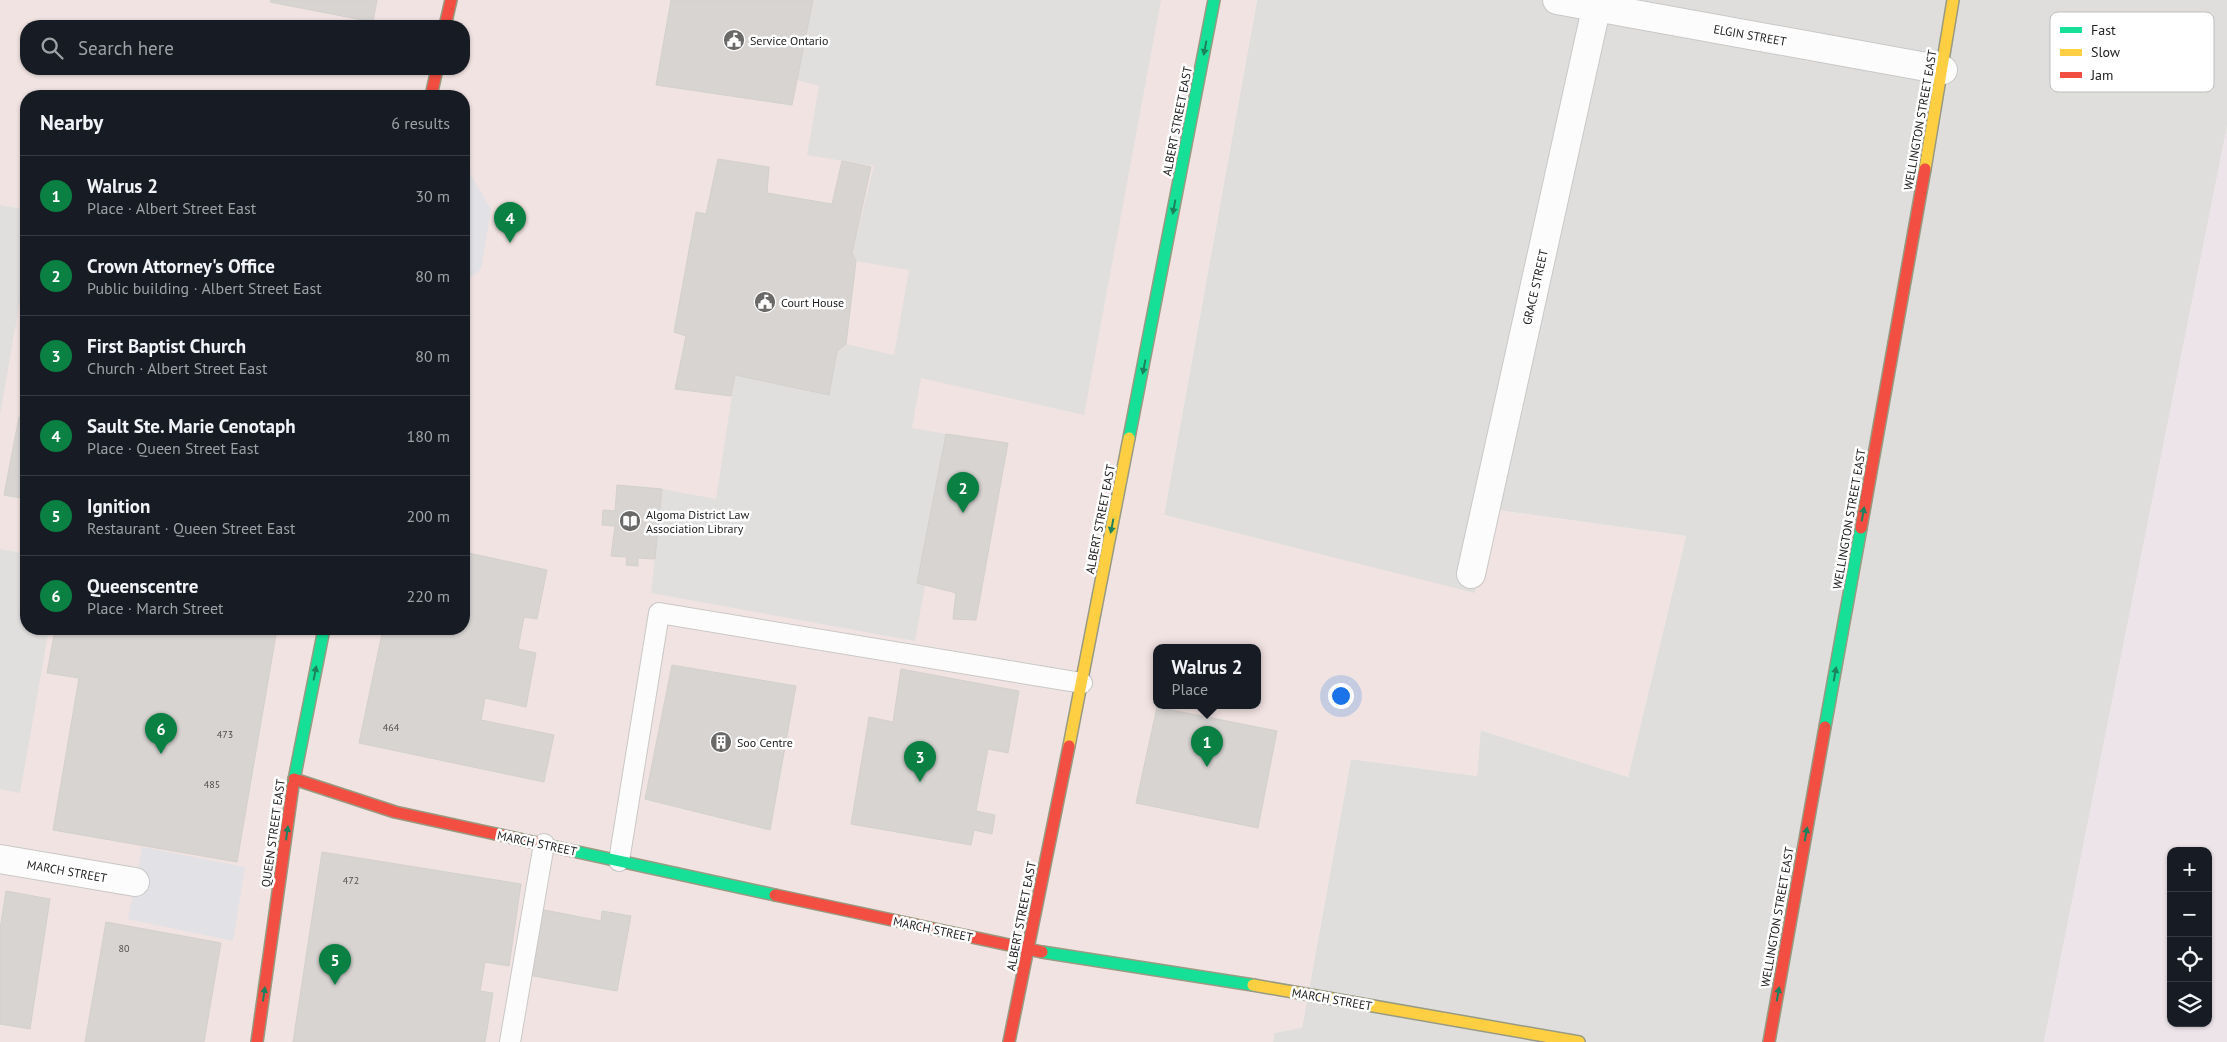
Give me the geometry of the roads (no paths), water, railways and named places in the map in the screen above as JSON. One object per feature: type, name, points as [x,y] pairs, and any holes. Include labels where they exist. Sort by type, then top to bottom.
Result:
[{"type":"main road","points":[[447,20],[451,0]]},
{"type":"main road","name":"ALBERT STREET EAST","points":[[1009,1042],[1082,682],[1214,0]]},
{"type":"main road","name":"WELLINGTON STREET EAST","points":[[1769,1042],[1954,0]]},
{"type":"main road","points":[[432,90],[436,75]]},
{"type":"main road","name":"QUEEN STREET EAST","points":[[257,1042],[294,779],[323,635]]},
{"type":"main road","name":"MARCH STREET","points":[[294,779],[395,812],[1028,950],[1166,970],[1580,1042]]},
{"type":"street","name":"ELGIN STREET","points":[[1557,0],[1598,3],[1943,70]]},
{"type":"street","name":"GRACE STREET","points":[[1471,574],[1598,3]]},
{"type":"street","name":"MARCH STREET","points":[[0,859],[135,882]]},
{"type":"lane","points":[[619,860],[659,613],[1082,682]]},
{"type":"lane","points":[[510,1042],[544,844]]},
{"type":"place","name":"Service Ontario","points":[[734,40]]},
{"type":"place","name":"Sault Ste. Marie Cenotaph","points":[[510,243]]},
{"type":"place","name":"Court House","points":[[765,302]]},
{"type":"place","name":"Crown Attorney's Office","points":[[963,513]]},
{"type":"place","name":"Algoma District Law Association Library","points":[[630,521]]},
{"type":"place","name":"Soo Centre","points":[[721,742]]},
{"type":"place","name":"Queenscentre","points":[[161,754]]},
{"type":"place","name":"Walrus 2","points":[[1207,767]]},
{"type":"place","name":"First Baptist Church","points":[[920,782]]},
{"type":"place","name":"Ignition","points":[[335,985]]}]
